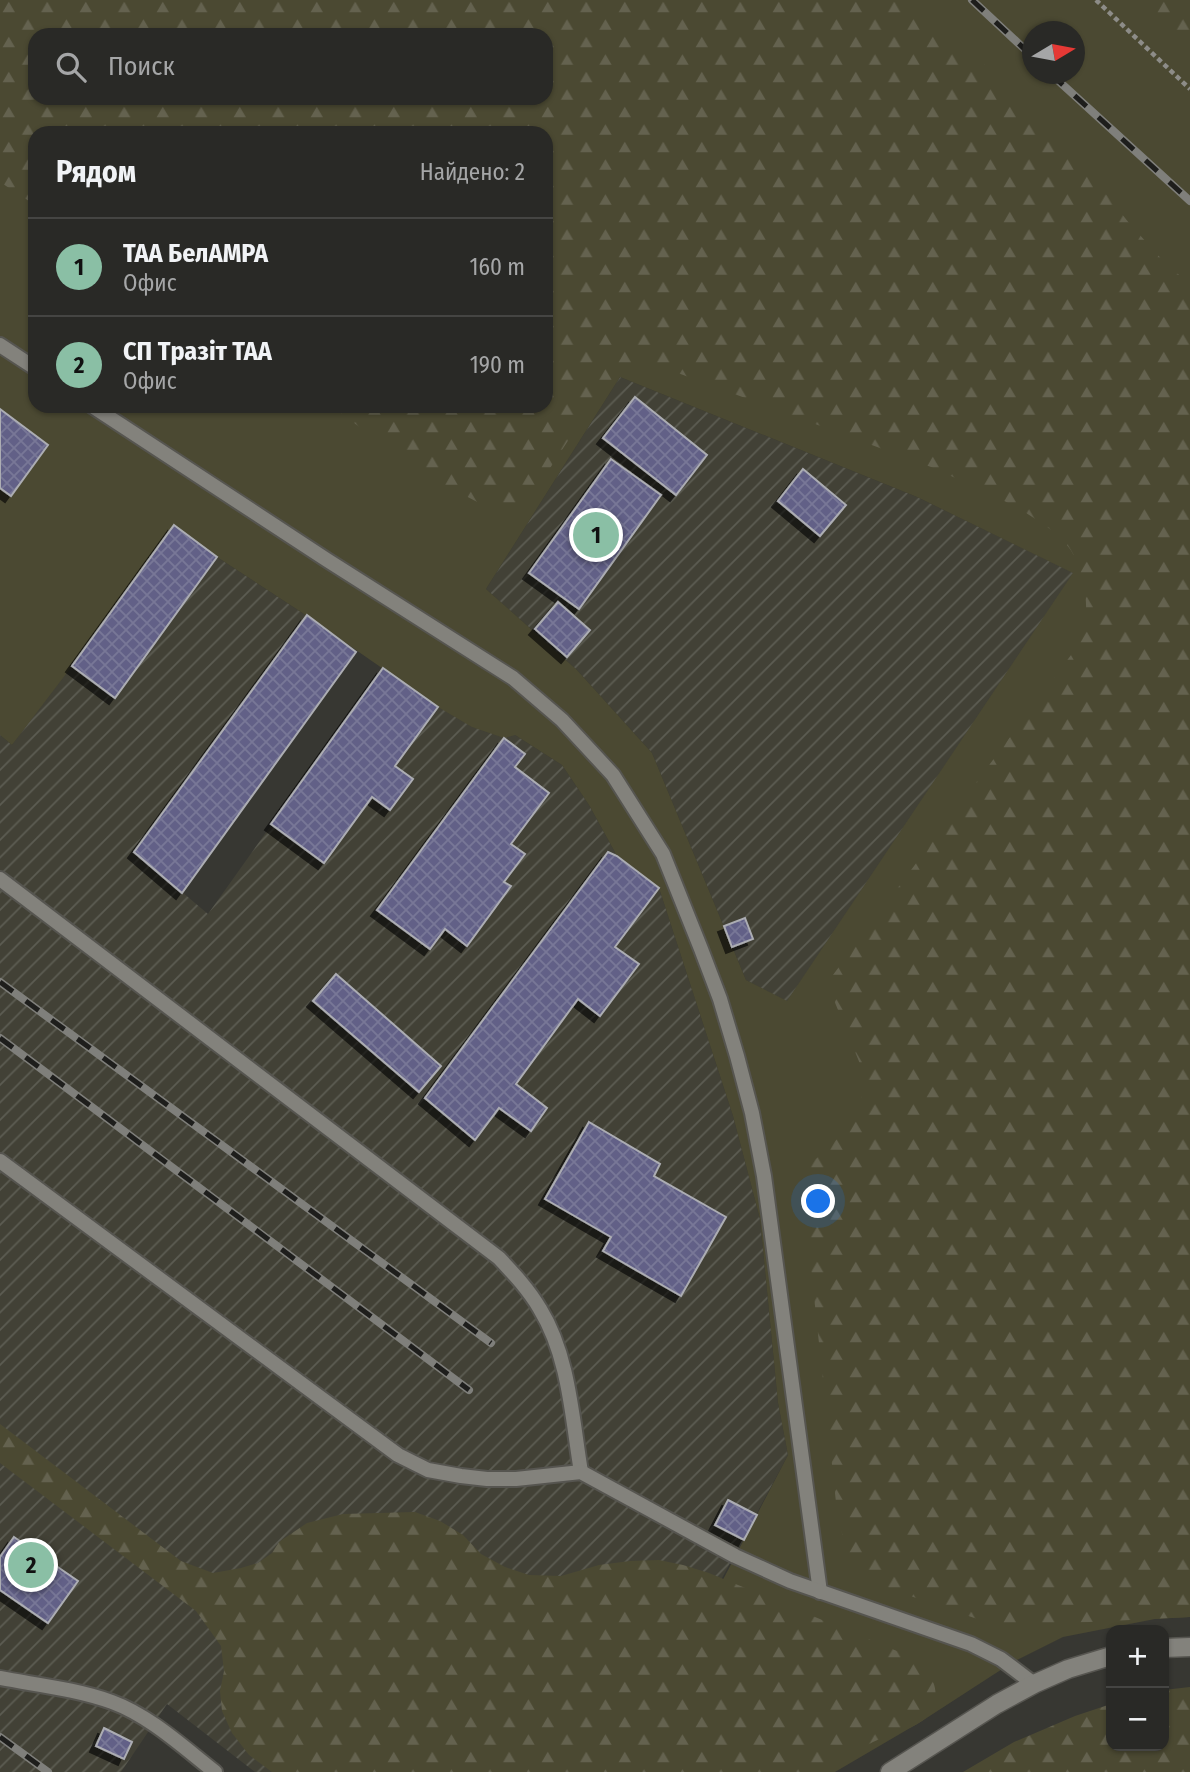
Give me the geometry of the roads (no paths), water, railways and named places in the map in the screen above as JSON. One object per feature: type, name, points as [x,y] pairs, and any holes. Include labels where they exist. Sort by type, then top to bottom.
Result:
[{"type":"street","points":[[1169,1648],[1190,1647]]},
{"type":"street","points":[[890,1772],[997,1704],[1034,1684],[1068,1669],[1106,1658]]},
{"type":"lane","points":[[0,345],[28,363]]},
{"type":"lane","points":[[103,413],[513,678],[562,720],[612,775],[663,854],[720,999],[751,1113],[764,1176],[820,1592]]},
{"type":"lane","points":[[0,879],[499,1258],[541,1309],[555,1339],[565,1374],[581,1472]]},
{"type":"lane","points":[[0,1161],[398,1455],[428,1470],[487,1479],[516,1479],[581,1472],[735,1556],[790,1581],[971,1644],[1001,1659],[1034,1684]]},
{"type":"lane","points":[[0,1678],[112,1702],[152,1724],[215,1772]]},
{"type":"railway","points":[[972,0],[1022,47]]},
{"type":"railway","points":[[1062,84],[1190,201]]},
{"type":"railway","points":[[0,982],[491,1343]]},
{"type":"railway","points":[[0,1038],[469,1390]]},
{"type":"railway","points":[[0,1737],[48,1772]]},
{"type":"place","name":"ТАА БелАМРА","points":[[596,535]]},
{"type":"place","name":"СП Тразіт ТАА","points":[[31,1565]]}]
